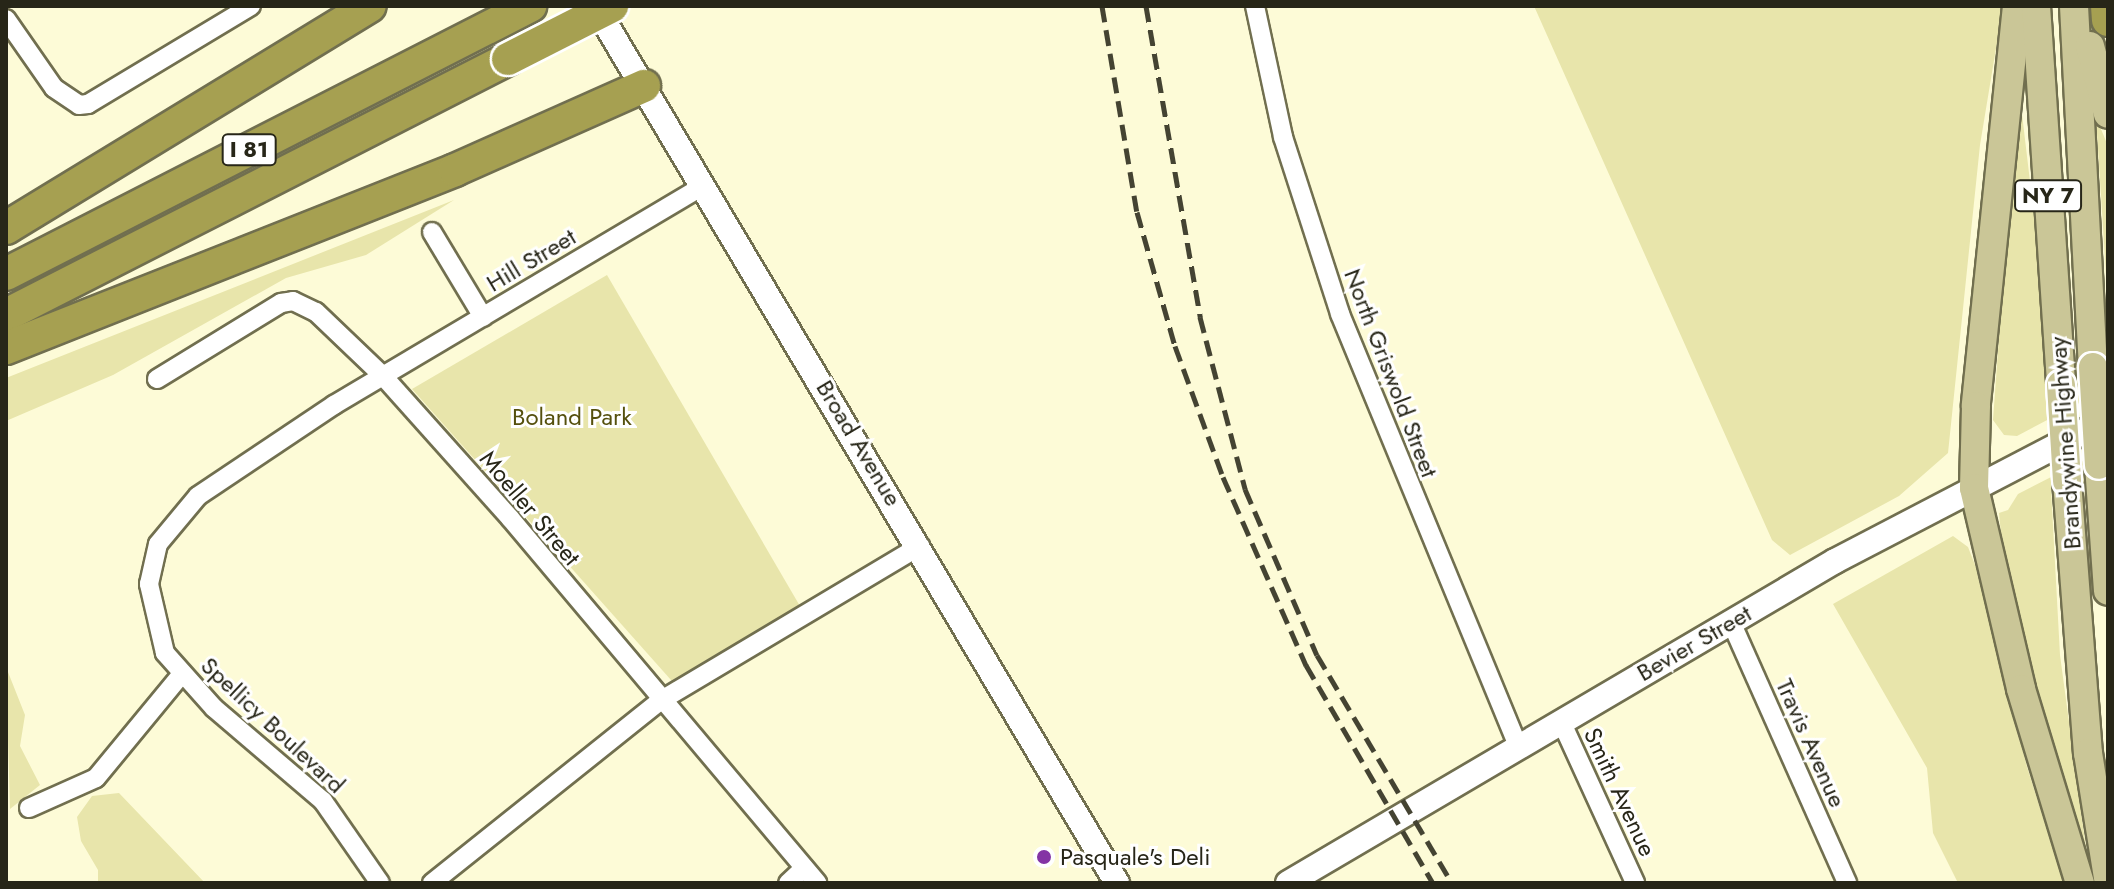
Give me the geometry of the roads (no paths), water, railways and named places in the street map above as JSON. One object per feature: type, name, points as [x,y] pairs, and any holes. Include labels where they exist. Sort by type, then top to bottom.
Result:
[{"type":"highway","points":[[6,228],[370,6]]},
{"type":"highway","name":"I 81","points":[[6,274],[530,6]]},
{"type":"highway","name":"I 81","points":[[6,315],[612,6]]},
{"type":"highway","points":[[2107,6],[2108,20]]},
{"type":"highway","points":[[6,348],[455,170],[644,86]]},
{"type":"main road","name":"Broad Avenue","points":[[595,6],[920,546],[1117,883]]},
{"type":"main road","points":[[2017,6],[1976,406],[1974,488],[2021,689],[2080,883]]},
{"type":"main road","name":"Brandywine Highway","points":[[2036,6],[2088,753],[2108,878]]},
{"type":"main road","name":"Brandywine Highway","points":[[2074,6],[2108,591]]},
{"type":"main road","points":[[2083,6],[2108,114]]},
{"type":"main road","name":"Bevier Street","points":[[1288,883],[1731,622],[1974,488],[2108,419]]},
{"type":"street","points":[[6,19],[65,97],[79,105],[101,98],[251,6]]},
{"type":"street","name":"North Griswold Street","points":[[1255,6],[1283,137],[1340,314],[1518,746]]},
{"type":"street","name":"Hill Street","points":[[383,376],[704,185]]},
{"type":"street","points":[[432,232],[483,317]]},
{"type":"street","name":"Moeller Street","points":[[157,379],[293,301],[316,312],[383,376],[510,518],[660,701],[811,876]]},
{"type":"street","name":"Spellicy Boulevard","points":[[380,883],[323,801],[181,675],[157,633],[149,584],[151,564],[169,524],[198,496],[383,376]]},
{"type":"street","points":[[432,883],[660,701],[920,546]]},
{"type":"street","name":"Travis Avenue","points":[[1731,622],[1847,883]]},
{"type":"street","points":[[29,808],[96,778],[181,675]]},
{"type":"street","name":"Smith Avenue","points":[[1561,721],[1635,883]]},
{"type":"street","points":[[788,883],[811,876]]},
{"type":"railway","points":[[1102,6],[1137,212],[1175,346],[1223,477],[1306,665],[1433,883]]},
{"type":"railway","points":[[1146,6],[1200,317],[1245,489],[1317,655],[1452,883]]},
{"type":"place","name":"Pasquale's Deli","points":[[1044,857]]},
{"type":"park label","name":"Boland Park","points":[[572,417]]}]
